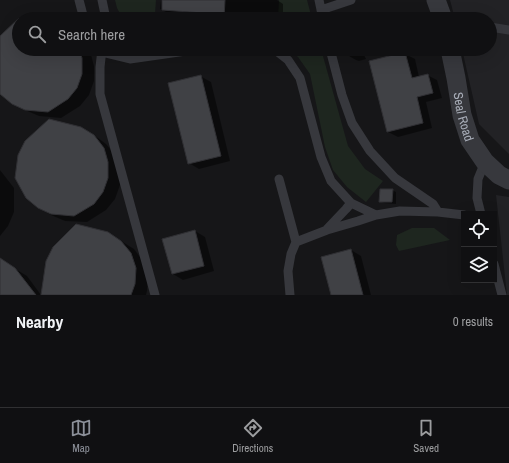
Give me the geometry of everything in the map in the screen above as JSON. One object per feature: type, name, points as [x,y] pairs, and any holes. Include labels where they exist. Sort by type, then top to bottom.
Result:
[{"type":"street","points":[[436,0],[440,12]]},
{"type":"street","name":"Seal Road","points":[[451,56],[464,122],[470,140],[485,162],[504,177]]},
{"type":"lane","points":[[79,0],[82,12]]},
{"type":"lane","points":[[102,0],[105,12]]},
{"type":"lane","points":[[319,0],[321,12]]},
{"type":"lane","points":[[328,12],[351,0]]},
{"type":"lane","points":[[497,28],[509,30]]},
{"type":"lane","points":[[101,56],[100,94],[155,295]]},
{"type":"lane","points":[[120,56],[130,59],[151,56]]},
{"type":"lane","points":[[283,56],[288,60],[300,78],[321,157],[331,181],[351,203],[376,215]]},
{"type":"lane","points":[[332,56],[342,95],[352,124],[370,151],[395,178],[433,204],[438,212]]},
{"type":"lane","points":[[480,211],[477,198],[478,179],[485,162]]},
{"type":"lane","points":[[279,179],[296,242],[291,254],[288,271],[290,295]]},
{"type":"lane","points":[[326,230],[351,203]]},
{"type":"lane","points":[[296,242],[326,230],[376,215],[400,212],[438,212],[461,215]]},
{"type":"lane","points":[[497,276],[502,295]]},
{"type":"shaded area","points":[[115,0],[156,0],[155,12],[119,12]]},
{"type":"shaded area","points":[[279,0],[307,0],[310,12],[278,12]]},
{"type":"shaded area","points":[[450,0],[509,0],[509,154],[479,124],[464,56],[497,56],[497,12],[453,12]]},
{"type":"shaded area","points":[[297,56],[323,56],[348,146],[365,169],[383,181],[366,202],[347,187],[333,170],[325,147],[310,74]]},
{"type":"shaded area","points":[[496,195],[509,197],[509,295],[507,295]]},
{"type":"shaded area","points":[[412,228],[434,228],[450,240],[399,251],[396,245],[397,235]]},
{"type":"building","points":[[162,0],[225,0],[224,12],[162,10]]},
{"type":"building","points":[[12,25],[12,56],[81,56],[82,74],[77,88],[68,99],[48,112],[25,110],[12,104],[0,94],[0,36]]},
{"type":"building","points":[[389,56],[406,56],[412,78],[428,74],[433,93],[417,97],[423,123],[387,132],[369,61]]},
{"type":"building","points":[[201,75],[221,156],[188,164],[168,83]]},
{"type":"building","points":[[49,119],[81,127],[94,135],[104,148],[108,162],[108,178],[103,192],[94,204],[74,216],[51,214],[38,208],[26,198],[15,178],[18,155],[25,141]]},
{"type":"building","points":[[380,189],[393,189],[392,202],[379,202]]},
{"type":"building","points":[[76,224],[108,232],[121,241],[131,253],[136,268],[135,284],[131,295],[41,295],[46,261],[53,247]]},
{"type":"building","points":[[195,230],[204,266],[172,274],[162,239]]},
{"type":"building","points":[[351,249],[363,295],[331,295],[321,257]]},
{"type":"building","points":[[0,258],[15,268],[36,295],[0,295]]}]
